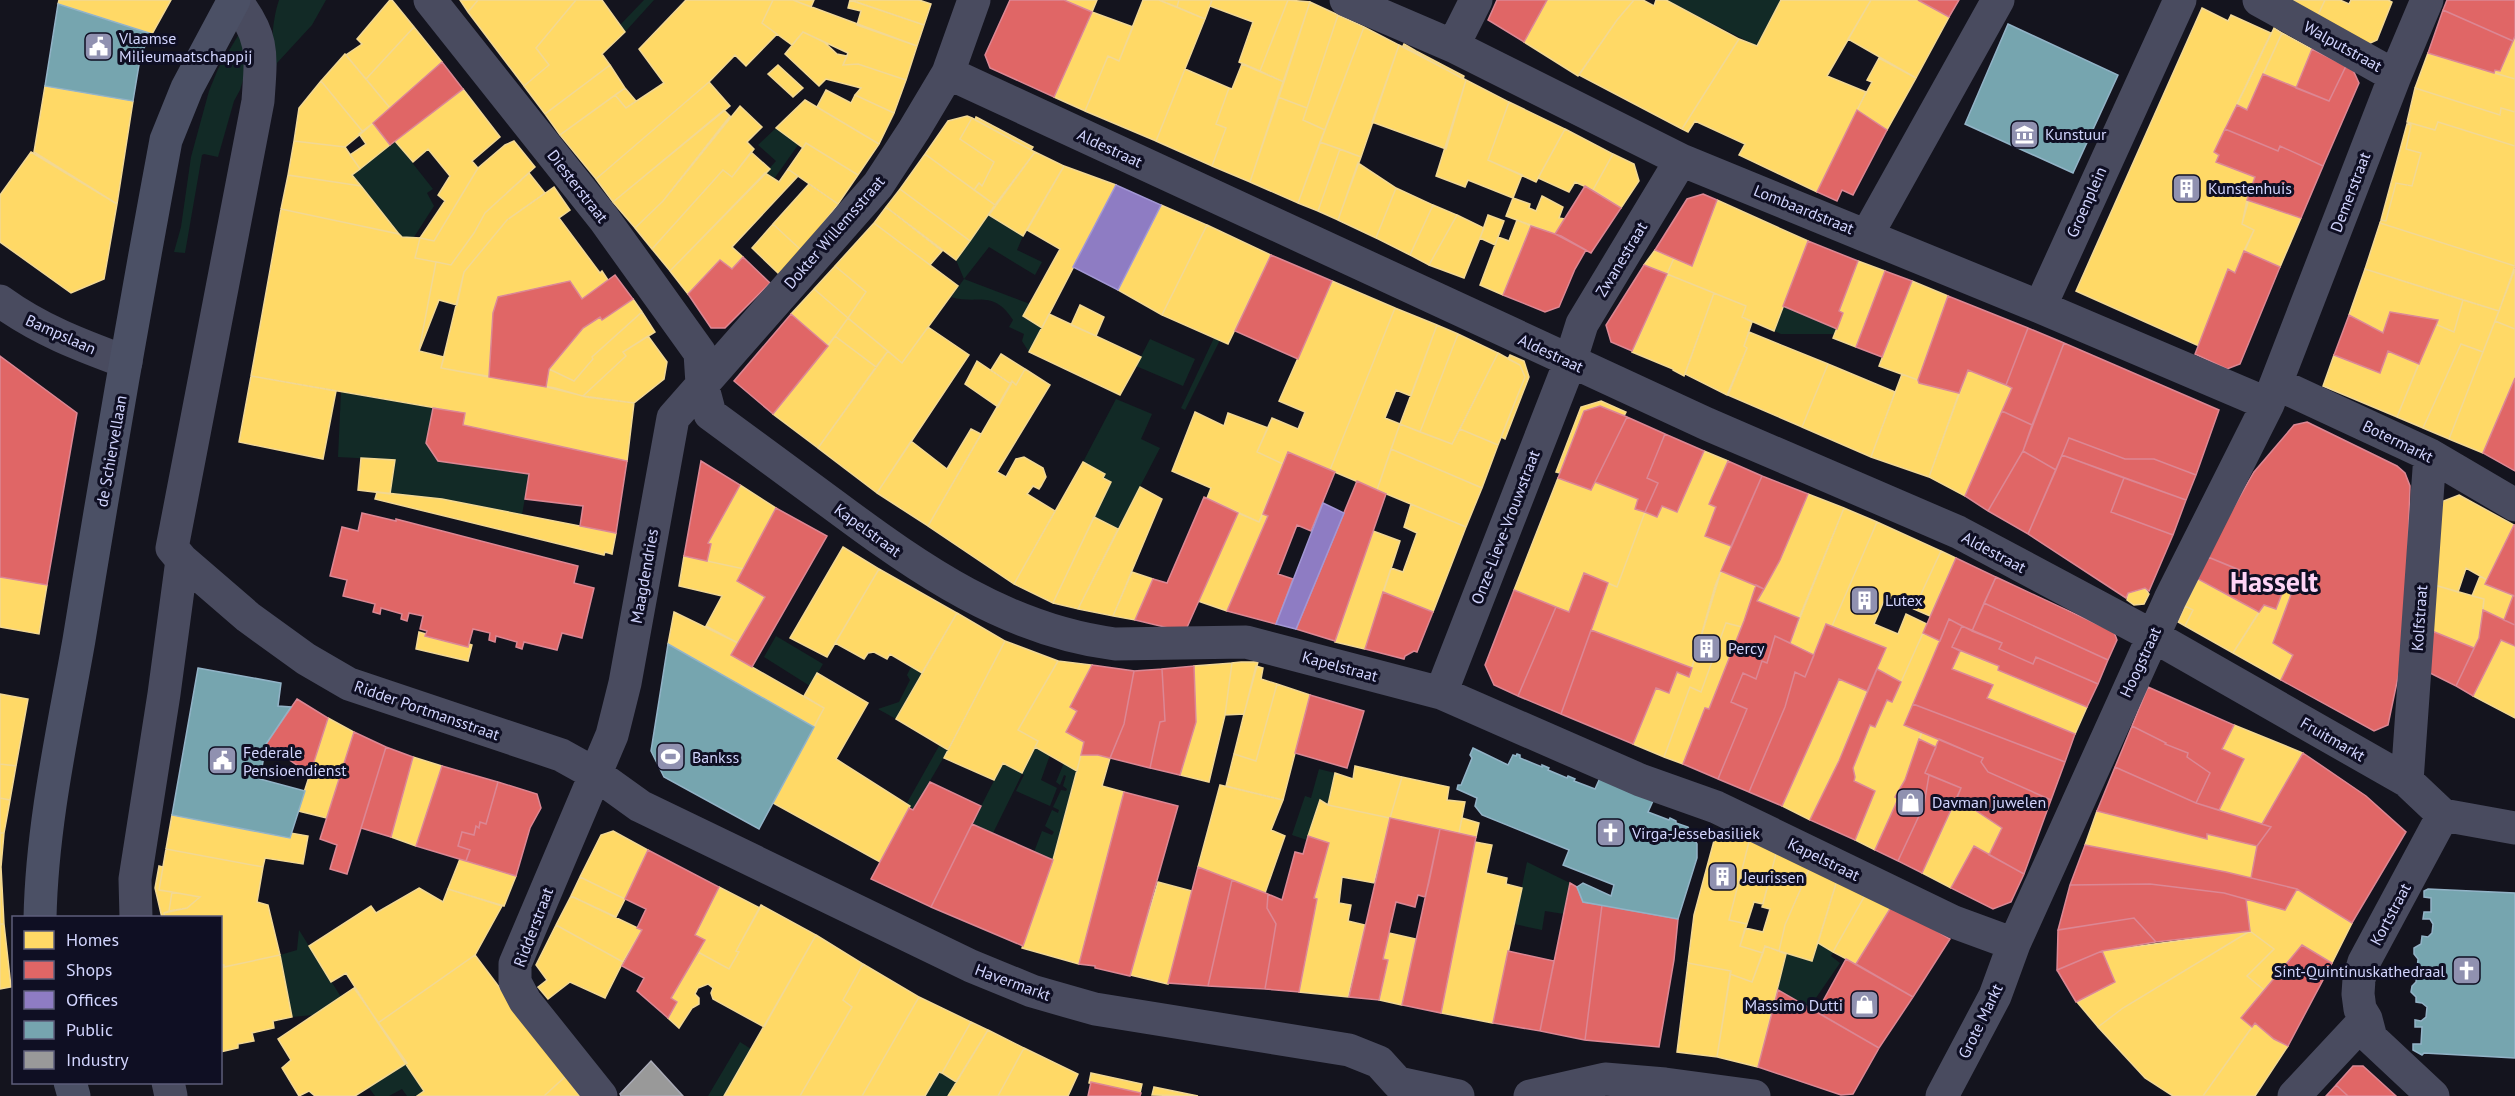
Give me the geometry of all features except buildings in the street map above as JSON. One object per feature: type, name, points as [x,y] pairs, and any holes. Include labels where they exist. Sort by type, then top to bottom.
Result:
[{"type":"main road","name":"de Schiervellaan","points":[[40,916],[48,822],[166,140],[187,88],[235,0]]},
{"type":"street","name":"de Schiervellaan","points":[[136,916],[135,879],[182,560],[171,548],[258,101],[259,39],[249,18],[235,0]]},
{"type":"street","name":"Diesterstraat","points":[[430,0],[604,219],[682,326],[700,353],[702,384]]},
{"type":"street","name":"Dokter Willemsstraat","points":[[702,384],[878,185],[915,130],[948,72],[974,0]]},
{"type":"street","name":"Lombaardstraat","points":[[1346,0],[1453,46],[1681,160],[2040,307],[2272,394]]},
{"type":"street","points":[[1453,46],[1476,0]]},
{"type":"street","points":[[1867,235],[1998,0]]},
{"type":"street","name":"Groenplein","points":[[2040,307],[2180,0]]},
{"type":"street","name":"Walputstraat","points":[[2259,0],[2395,75]]},
{"type":"street","name":"Demerstraat","points":[[2272,394],[2395,75],[2427,0]]},
{"type":"street","name":"Aldestraat","points":[[948,72],[1570,362],[1958,532],[2153,636]]},
{"type":"street","name":"Zwanestraat","points":[[1570,362],[1582,324],[1681,160]]},
{"type":"street","name":"Bampslaan","points":[[0,301],[27,321],[126,362]]},
{"type":"street","name":"Onze-Lieve-Vrouwstraat","points":[[1441,693],[1570,362]]},
{"type":"street","name":"Kapelstraat","points":[[702,384],[710,414],[881,540],[979,602],[1032,625],[1115,644],[1246,642],[1441,693],[1640,780],[1716,807],[1954,922],[2014,944]]},
{"type":"street","name":"Maagdendries","points":[[597,775],[612,735],[625,683],[672,418],[702,384]]},
{"type":"street","name":"Botermarkt","points":[[2272,394],[2430,455],[2515,505]]},
{"type":"street","name":"Hoogstraat","points":[[2014,944],[2153,636],[2272,394]]},
{"type":"street","name":"Kolfstraat","points":[[2407,781],[2430,455]]},
{"type":"street","name":"Ridder Portmansstraat","points":[[182,560],[248,616],[306,659],[349,684],[561,755],[597,775]]},
{"type":"street","name":"Fruitmarkt","points":[[2153,636],[2407,781],[2443,815]]},
{"type":"street","name":"Havermarkt","points":[[597,775],[640,806],[971,966],[1032,992],[1095,1008],[1349,1050],[1379,1062],[1398,1090],[1458,1096]]},
{"type":"street","name":"Ridderstraat","points":[[597,775],[515,964],[516,982],[525,1001],[601,1096]]},
{"type":"street","points":[[2443,815],[2515,828]]},
{"type":"street","name":"Kortstraat","points":[[2433,1096],[2371,1038],[2366,1018],[2360,1009],[2358,994],[2364,962],[2443,815]]},
{"type":"street","name":"Grote Markt","points":[[1942,1096],[1995,996],[2014,944]]},
{"type":"street","points":[[2294,1096],[2366,1018]]},
{"type":"street","points":[[1530,1096],[1605,1079],[1665,1084],[1754,1096]]},
{"type":"green space","points":[[279,0],[326,0],[312,25],[277,63],[275,71],[272,36]]},
{"type":"green space","points":[[644,0],[654,0],[625,32],[620,25]]},
{"type":"green space","points":[[1666,0],[1781,0],[1757,46]]},
{"type":"green space","points":[[239,34],[243,34],[246,70],[234,101],[218,157],[202,155],[185,253],[174,252],[181,227],[191,157],[209,91],[218,69]]},
{"type":"green space","points":[[776,128],[798,145],[774,179],[765,173],[776,161],[758,145]]},
{"type":"green space","points":[[395,141],[433,189],[427,193],[434,206],[414,237],[402,237],[352,175]]},
{"type":"green space","points":[[989,215],[1023,236],[1017,250],[1042,262],[1035,275],[989,247],[964,279],[956,260]]},
{"type":"green space","points":[[964,279],[1030,304],[1023,317],[1042,328],[1029,352],[1022,341],[1024,334],[1009,327],[1013,320],[999,304],[991,301],[951,297]]},
{"type":"green space","points":[[1783,306],[1837,329],[1835,334],[1781,334],[1774,331]]},
{"type":"green space","points":[[1214,338],[1220,340],[1185,410],[1181,408]]},
{"type":"green space","points":[[1150,339],[1195,359],[1183,386],[1136,366]]},
{"type":"green space","points":[[341,392],[433,408],[426,443],[529,474],[522,515],[442,499],[390,494],[394,460],[338,457]]},
{"type":"green space","points":[[1116,399],[1152,414],[1141,439],[1160,448],[1118,529],[1094,517],[1111,482],[1103,478],[1104,473],[1083,462]]},
{"type":"green space","points":[[776,636],[823,664],[810,686],[764,657]]},
{"type":"green space","points":[[911,667],[922,673],[896,719],[878,709],[899,702],[910,680],[907,675]]},
{"type":"green space","points":[[939,746],[948,750],[913,810],[907,803]]},
{"type":"green space","points":[[1035,747],[1050,755],[1041,780],[1057,788],[1050,806],[1016,791],[1024,775],[1022,774],[993,833],[972,824],[1003,763],[1022,773]]},
{"type":"green space","points":[[1064,763],[1077,771],[1053,860],[1034,852],[1042,831],[1052,835],[1054,832],[1045,826],[1052,810],[1058,813],[1059,810],[1053,807],[1061,790],[1066,791],[1067,789],[1063,786],[1066,776],[1064,775],[1060,785],[1056,782]]},
{"type":"green space","points":[[1319,769],[1335,773],[1329,804],[1320,800],[1307,840],[1292,835],[1305,796],[1311,798]]},
{"type":"green space","points":[[1527,862],[1570,883],[1564,914],[1545,911],[1542,930],[1514,924]]},
{"type":"green space","points":[[299,930],[341,997],[313,1015],[292,1017],[280,955],[297,950]]},
{"type":"green space","points":[[1818,943],[1833,952],[1831,956],[1840,963],[1809,1008],[1778,990],[1786,954]]},
{"type":"green space","points":[[740,1042],[751,1049],[724,1096],[708,1096]]},
{"type":"green space","points":[[407,1063],[424,1091],[417,1096],[407,1096],[402,1089],[389,1096],[375,1096],[369,1088]]},
{"type":"green space","points":[[939,1072],[956,1082],[948,1096],[925,1096]]},
{"type":"place","name":"Vlaamse Milieumaatschappij","points":[[98,47]]},
{"type":"place","name":"Kunstuur","points":[[2024,134]]},
{"type":"place","name":"Kunstenhuis","points":[[2187,188]]},
{"type":"place","name":"Lutex","points":[[1864,600]]},
{"type":"place","name":"Percy","points":[[1707,648]]},
{"type":"place","name":"Bankss","points":[[671,757]]},
{"type":"place","name":"Federale Pensioendienst","points":[[222,761]]},
{"type":"place","name":"Davman juwelen","points":[[1911,802]]},
{"type":"place","name":"Virga-Jessebasiliek","points":[[1611,833]]},
{"type":"place","name":"Jeurissen","points":[[1722,877]]},
{"type":"place","name":"Sint-Quintinuskathedraal","points":[[2466,971]]},
{"type":"place","name":"Massimo Dutti","points":[[1864,1005]]},
{"type":"district","name":"Hasselt","points":[[2274,581]]}]
